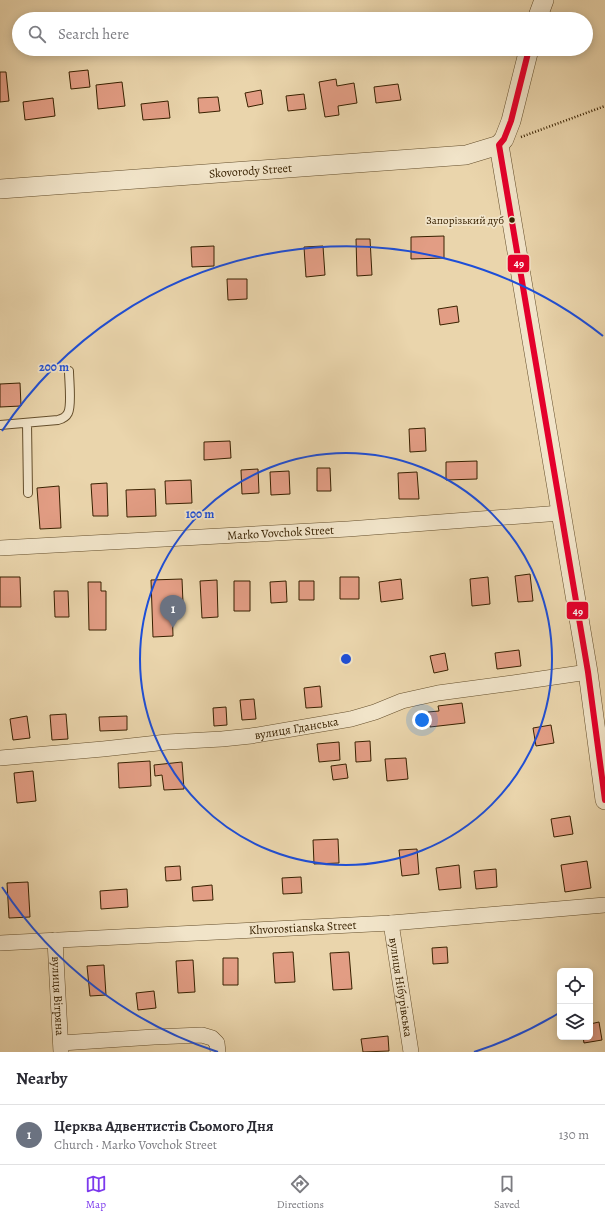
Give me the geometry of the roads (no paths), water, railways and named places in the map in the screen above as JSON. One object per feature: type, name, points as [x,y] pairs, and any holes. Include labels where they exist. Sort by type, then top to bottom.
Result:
[{"type":"street","points":[[540,12],[544,0]]},
{"type":"street","points":[[527,56],[511,121],[506,135],[498,145],[588,672],[605,800]]},
{"type":"street","name":"Skovorody Street","points":[[0,189],[466,156],[498,145]]},
{"type":"street","name":"Marko Vovchok Street","points":[[0,548],[348,529],[561,512]]},
{"type":"street","name":"вулиця Гданська","points":[[0,758],[167,742],[251,736],[351,719],[375,712],[402,701],[438,693],[588,672]]},
{"type":"street","name":"Khvorostianska Street","points":[[0,943],[391,923],[605,905]]},
{"type":"street","name":"вулиця Нібурівська","points":[[391,923],[412,1052]]},
{"type":"street","name":"вулиця Вітряна","points":[[55,940],[61,1048]]},
{"type":"street","points":[[61,1048],[154,1037],[202,1035],[212,1038],[216,1043],[218,1052]]},
{"type":"lane","points":[[0,425],[58,420],[63,418],[68,414],[69,408],[69,371]]},
{"type":"lane","points":[[27,423],[28,494]]},
{"type":"place","name":"Запорізький дуб","points":[[512,220]]},
{"type":"place","name":"Церква Адвентистів Сьомого Дня","points":[[173,628]]}]
